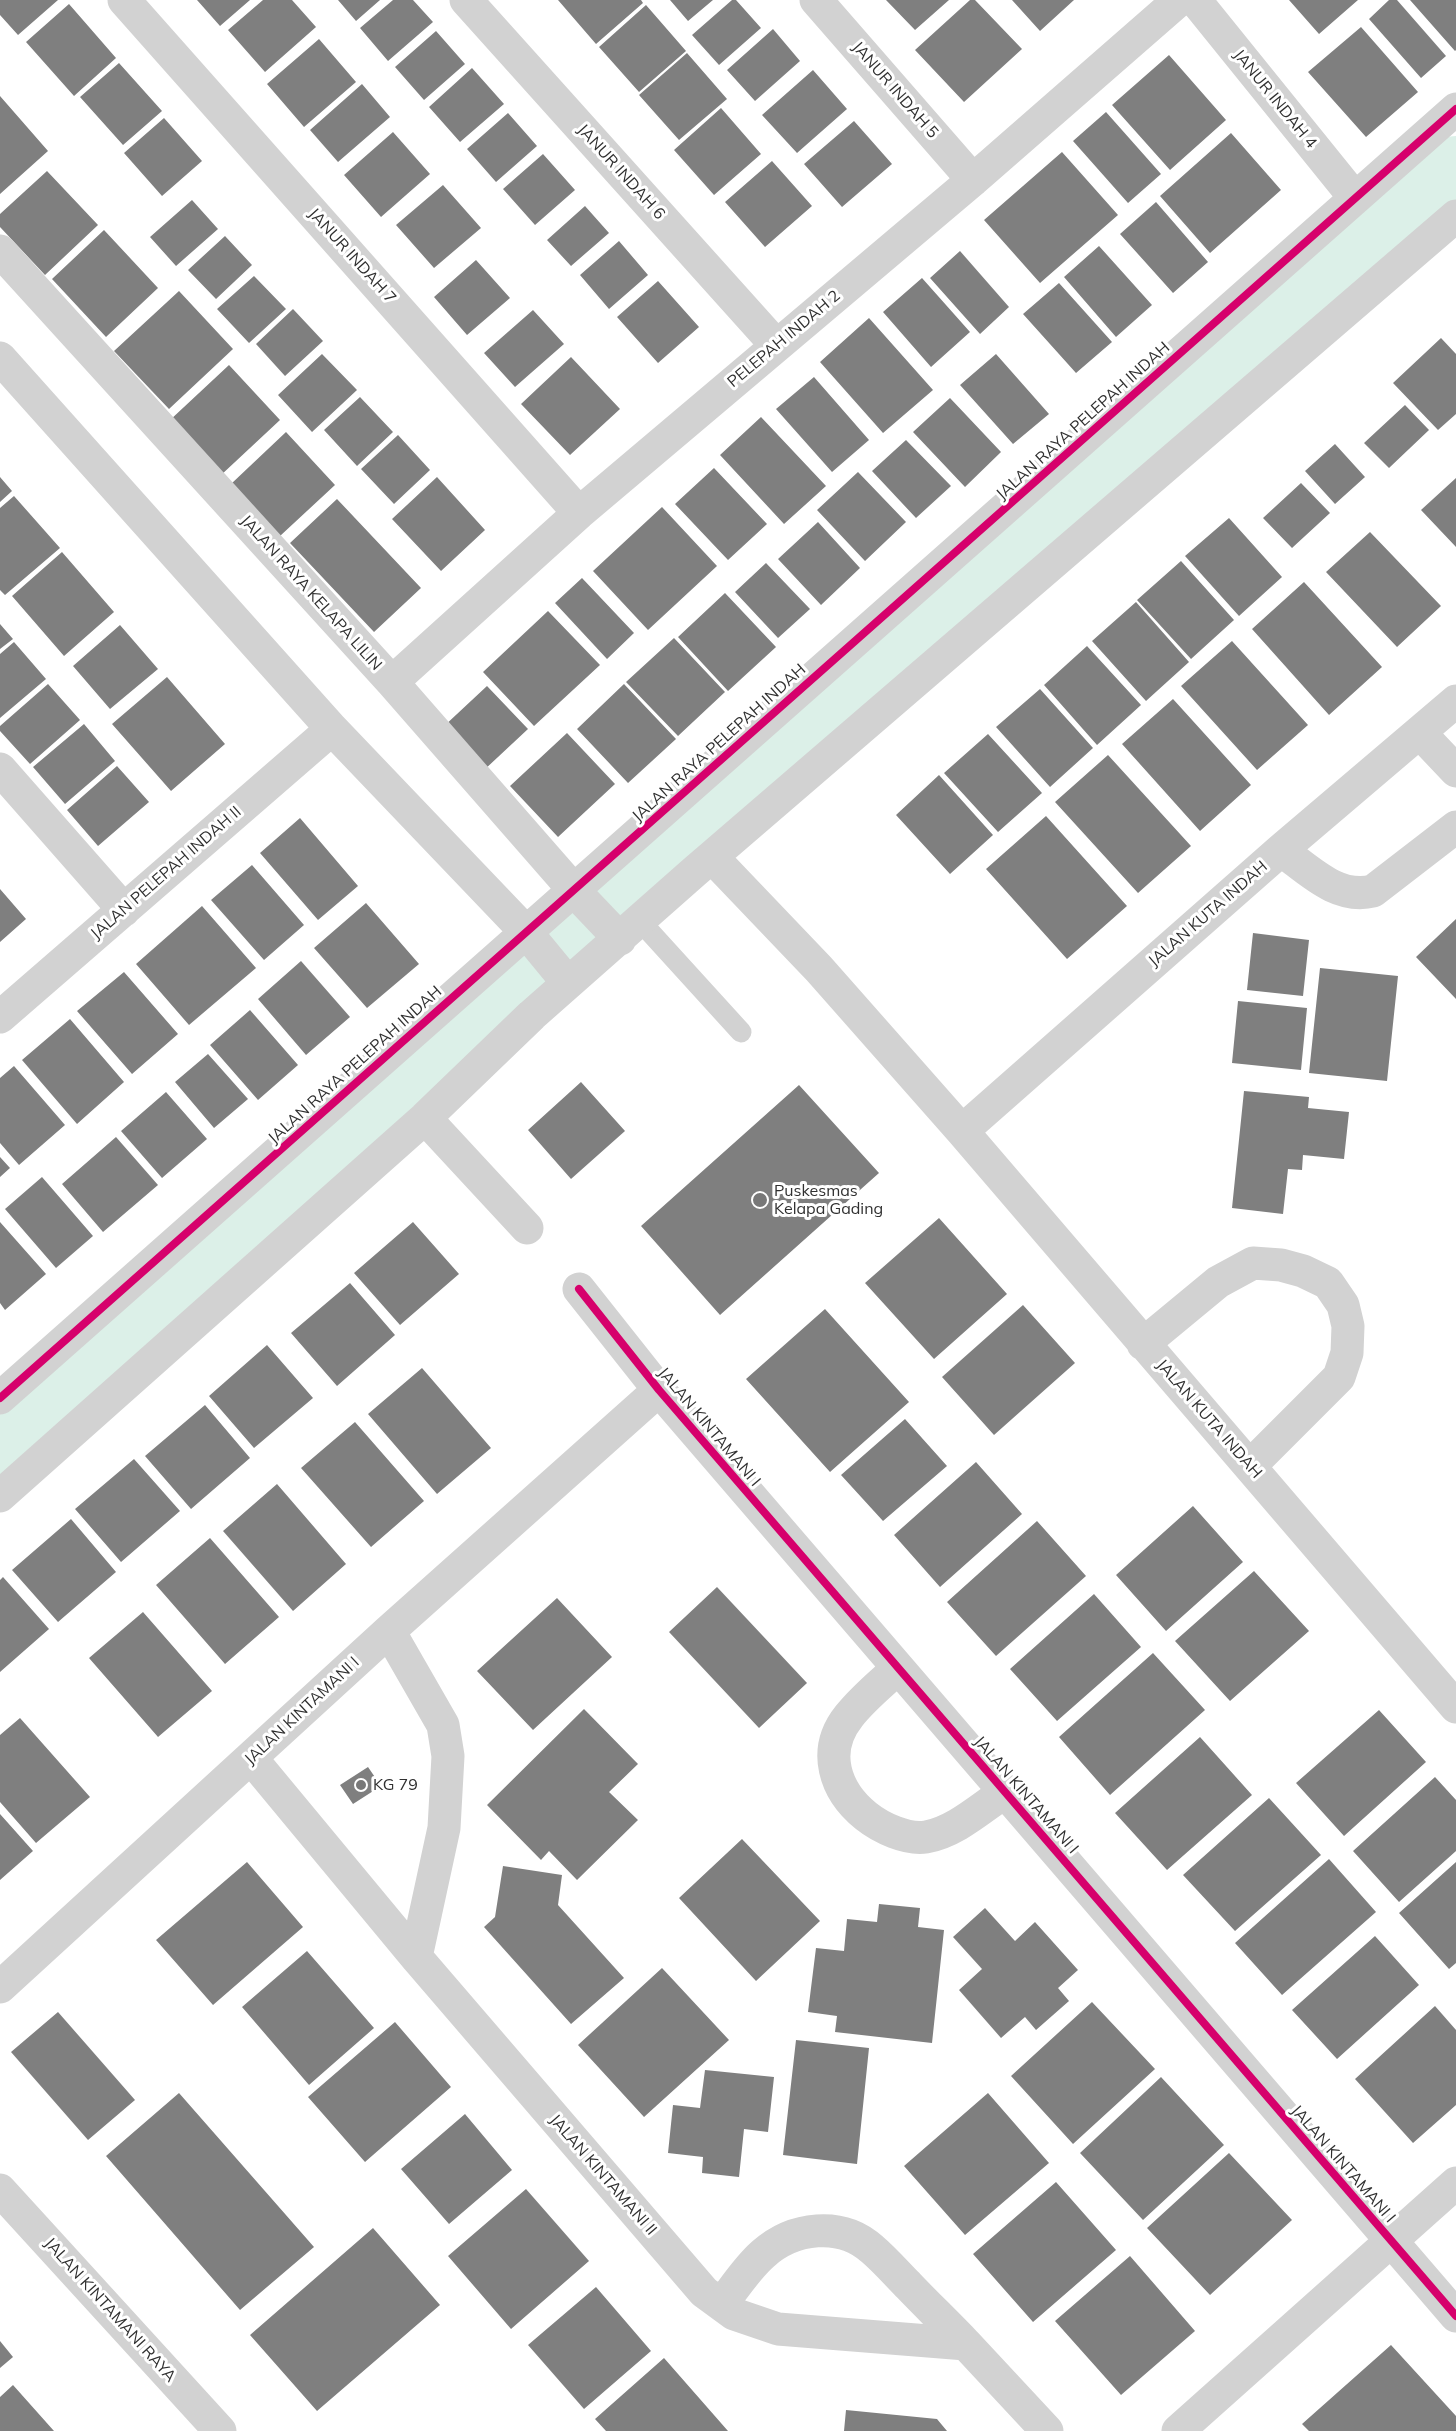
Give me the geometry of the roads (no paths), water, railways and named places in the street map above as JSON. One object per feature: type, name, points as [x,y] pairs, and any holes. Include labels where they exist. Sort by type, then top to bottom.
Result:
[{"type":"street","name":"JANUR INDAH 7","points":[[124,0],[579,513]]},
{"type":"street","name":"JANUR INDAH 6","points":[[466,0],[776,345]]},
{"type":"street","name":"JANUR INDAH 5","points":[[816,0],[974,180]]},
{"type":"street","name":"PELEPAH INDAH 2","points":[[392,682],[579,513],[974,180],[1179,0]]},
{"type":"street","name":"JANUR INDAH 4","points":[[1195,0],[1355,198]]},
{"type":"street","name":"JALAN RAYA PELEPAH INDAH","points":[[0,1398],[530,937],[1456,109]]},
{"type":"street","points":[[0,1496],[425,1118],[565,978],[703,865],[1456,216]]},
{"type":"street","name":"JALAN RAYA KELAPA LILIN","points":[[0,250],[392,682],[577,894],[623,929]]},
{"type":"street","points":[[0,358],[332,729],[530,937],[565,978]]},
{"type":"street","name":"JALAN KUTA INDAH","points":[[962,1131],[1281,850],[1456,701]]},
{"type":"street","name":"JALAN PELEPAH INDAH II","points":[[0,1017],[332,729]]},
{"type":"street","points":[[1420,733],[1456,771]]},
{"type":"street","points":[[0,769],[124,910]]},
{"type":"street","points":[[1281,850],[1333,887],[1346,893],[1360,894],[1373,891],[1456,827]]},
{"type":"street","name":"JALAN KUTA INDAH","points":[[703,865],[819,969],[962,1131],[1456,1707]]},
{"type":"street","points":[[425,1118],[527,1228]]},
{"type":"street","points":[[1143,1344],[1218,1282],[1253,1263],[1281,1265],[1304,1271],[1328,1283],[1343,1305],[1348,1326],[1347,1353],[1339,1377],[1250,1466]]},
{"type":"street","name":"JALAN KINTAMANI I","points":[[579,1288],[659,1390],[1456,2316]]},
{"type":"street","name":"JALAN KINTAMANI I","points":[[0,1987],[389,1630],[659,1390]]},
{"type":"street","points":[[389,1630],[443,1725],[448,1756],[444,1828],[416,1957]]},
{"type":"street","points":[[898,1668],[848,1716],[839,1735],[833,1758],[836,1778],[851,1804],[873,1821],[900,1834],[923,1838],[945,1832],[1005,1792]]},
{"type":"street","name":"JALAN KINTAMANI II","points":[[251,1758],[416,1957],[698,2285],[734,2314],[778,2329],[966,2344]]},
{"type":"street","points":[[1178,2431],[1456,2182]]},
{"type":"street","name":"JALAN KINTAMANI RAYA","points":[[0,2190],[220,2431]]},
{"type":"street","points":[[723,2304],[749,2268],[776,2244],[790,2236],[807,2231],[825,2230],[842,2233],[871,2248],[966,2344],[1047,2431]]},
{"type":"lane","points":[[623,929],[741,1032]]},
{"type":"waterway","points":[[0,1439],[652,867],[1456,171]]},
{"type":"place","name":"Puskesmas Kelapa Gading","points":[[760,1200]]},
{"type":"place","name":"KG 79","points":[[361,1785]]}]
